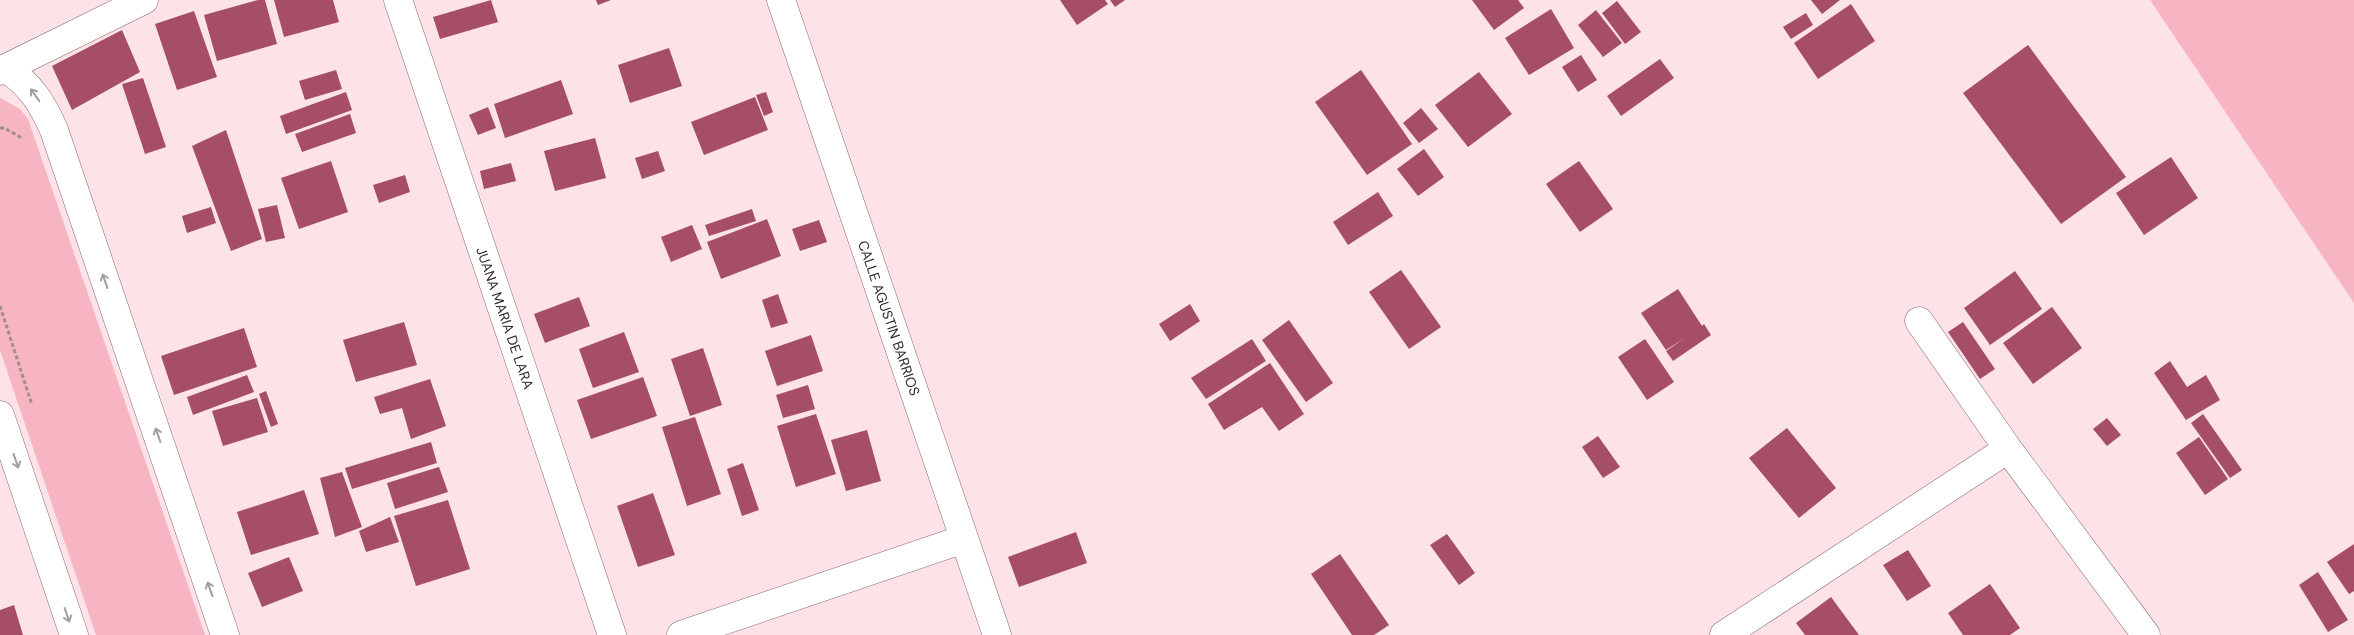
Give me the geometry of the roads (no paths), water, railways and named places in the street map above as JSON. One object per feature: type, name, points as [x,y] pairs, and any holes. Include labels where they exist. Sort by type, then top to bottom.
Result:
[{"type":"street","points":[[3,69],[144,0]]},
{"type":"street","name":"JUANA MARIA DE LARA","points":[[398,0],[612,635]]},
{"type":"street","name":"CALLE AGUSTIN BARRIOS","points":[[781,0],[997,635]]},
{"type":"street","points":[[3,69],[27,83],[44,107],[54,130],[225,635]]},
{"type":"street","points":[[1919,320],[2008,449],[2146,635]]},
{"type":"street","points":[[0,414],[74,635]]},
{"type":"street","points":[[1724,635],[2008,449]]},
{"type":"street","points":[[681,635],[964,539]]}]
